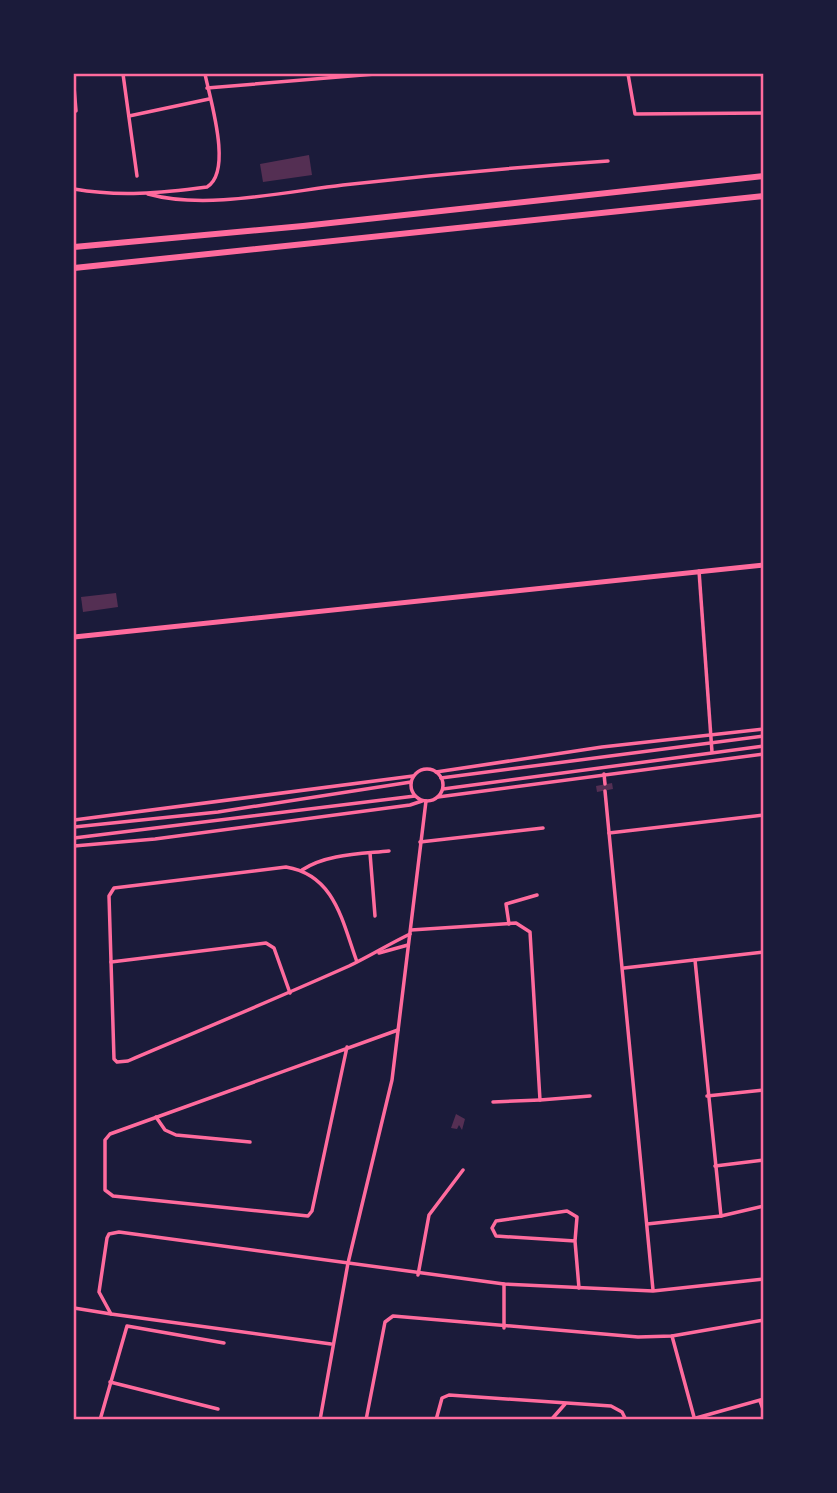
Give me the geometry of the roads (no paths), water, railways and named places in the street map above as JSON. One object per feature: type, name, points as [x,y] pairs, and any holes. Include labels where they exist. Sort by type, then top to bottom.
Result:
[{"type":"highway","points":[[74,247],[303,226],[764,176]]},
{"type":"highway","points":[[74,268],[764,196]]},
{"type":"main road","points":[[74,637],[764,565]]},
{"type":"street","points":[[123,74],[137,176]]},
{"type":"street","points":[[74,189],[112,195],[207,187],[218,177],[220,166],[205,74]]},
{"type":"street","points":[[207,88],[375,74]]},
{"type":"street","points":[[628,74],[635,114],[764,113]]},
{"type":"street","points":[[74,87],[76,111]]},
{"type":"street","points":[[129,116],[210,99]]},
{"type":"street","points":[[148,194],[170,201],[242,197],[472,171],[608,161]]},
{"type":"street","points":[[699,571],[712,752]]},
{"type":"street","points":[[74,820],[413,776],[426,769],[436,772],[710,733],[764,729]]},
{"type":"street","points":[[441,778],[764,736]]},
{"type":"street","points":[[443,789],[764,746]]},
{"type":"street","points":[[74,846],[181,836],[410,805],[438,797],[764,754]]},
{"type":"street","points":[[436,772],[441,778],[443,789],[438,797]]},
{"type":"street","points":[[604,774],[605,785]]},
{"type":"street","points":[[413,776],[411,782],[415,796]]},
{"type":"street","points":[[74,827],[218,812],[411,782]]},
{"type":"street","points":[[606,791],[653,1291]]},
{"type":"street","points":[[74,838],[415,796],[424,801]]},
{"type":"street","points":[[320,1419],[331,1344],[348,1263],[392,1080],[424,801]]},
{"type":"street","points":[[609,832],[764,815]]},
{"type":"street","points":[[420,842],[543,828]]},
{"type":"street","points":[[302,870],[313,862],[389,850]]},
{"type":"street","points":[[370,853],[375,916]]},
{"type":"street","points":[[357,962],[328,891],[318,879],[302,870],[286,867],[114,888],[108,896],[112,1053],[117,1062],[128,1061],[290,993],[377,953],[411,932],[509,924],[526,927],[530,932],[540,1100]]},
{"type":"street","points":[[509,924],[506,904],[537,895]]},
{"type":"street","points":[[111,962],[266,943],[274,948],[290,993]]},
{"type":"street","points":[[377,953],[409,945]]},
{"type":"street","points":[[624,968],[763,954]]},
{"type":"street","points":[[695,960],[721,1216]]},
{"type":"street","points":[[347,1047],[312,1211],[308,1216],[108,1194],[103,1184],[107,1137],[156,1117],[347,1047],[398,1030]]},
{"type":"street","points":[[708,1096],[764,1090]]},
{"type":"street","points":[[493,1101],[590,1096]]},
{"type":"street","points":[[156,1117],[165,1130],[176,1135],[250,1142]]},
{"type":"street","points":[[715,1166],[764,1160]]},
{"type":"street","points":[[418,1275],[429,1215],[463,1170]]},
{"type":"street","points":[[647,1224],[721,1216],[764,1206]]},
{"type":"street","points":[[575,1241],[496,1236],[492,1228],[496,1221],[567,1211],[577,1217],[575,1241],[579,1288]]},
{"type":"street","points":[[111,1314],[99,1292],[107,1238],[114,1233],[348,1263],[418,1275],[504,1284],[653,1291],[764,1279]]},
{"type":"street","points":[[504,1284],[504,1328]]},
{"type":"street","points":[[74,1308],[331,1344]]},
{"type":"street","points":[[366,1419],[388,1318],[638,1337],[673,1336],[764,1320]]},
{"type":"street","points":[[100,1419],[124,1329],[130,1325],[225,1343]]},
{"type":"street","points":[[673,1336],[691,1418],[762,1400],[764,1412]]},
{"type":"street","points":[[110,1382],[218,1409]]},
{"type":"street","points":[[436,1419],[440,1402],[445,1395],[611,1406],[622,1412],[626,1419]]},
{"type":"street","points":[[551,1419],[565,1404]]}]
